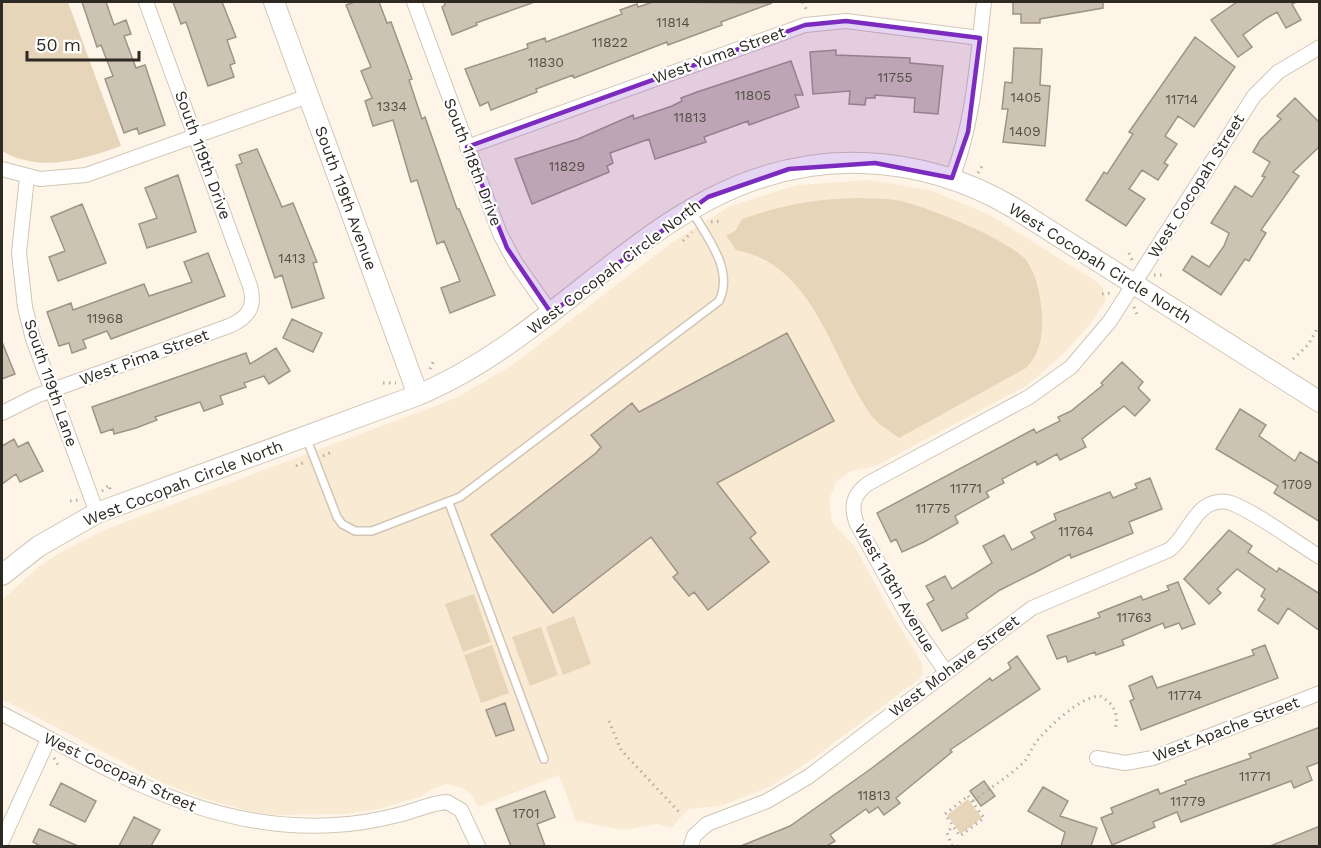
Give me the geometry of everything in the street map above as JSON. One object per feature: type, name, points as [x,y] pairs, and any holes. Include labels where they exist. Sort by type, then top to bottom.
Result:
[{"type":"street","name":"South 119th Drive","points":[[146,2],[250,286],[251,310]]},
{"type":"street","name":"South 119th Avenue","points":[[274,2],[418,395]]},
{"type":"street","name":"South 118th Drive","points":[[414,2],[507,248],[551,313]]},
{"type":"street","points":[[952,178],[968,132],[984,2]]},
{"type":"street","name":"West Yuma Street","points":[[467,147],[805,25],[846,21],[980,38]]},
{"type":"street","name":"West Cocopah Street","points":[[854,500],[869,483],[1022,402],[1058,378],[1097,338],[1254,96],[1278,72],[1320,47]]},
{"type":"street","points":[[2,169],[27,177],[57,179],[86,175],[308,96]]},
{"type":"street","name":"West Cocopah Circle North","points":[[2,575],[39,546],[97,513],[418,395],[462,376],[490,358],[690,208],[748,180],[812,165],[875,163],[952,178],[1008,204],[1320,402]]},
{"type":"street","name":"South 119th Lane","points":[[27,177],[20,232],[22,289],[33,339],[97,513]]},
{"type":"street","name":"West Pima Street","points":[[2,413],[52,390],[229,326],[245,318],[251,310]]},
{"type":"street","name":"West 118th Avenue","points":[[854,500],[857,524],[910,621],[946,672]]},
{"type":"street","name":"West Mohave Street","points":[[693,841],[707,824],[767,801],[808,777],[1032,608],[1169,550],[1184,537],[1199,512],[1214,502],[1224,502],[1239,507],[1320,557]]},
{"type":"street","name":"West Apache Street","points":[[1097,758],[1125,763],[1153,758],[1320,693]]},
{"type":"street","name":"West Cocopah Street","points":[[2,714],[194,808],[247,821],[288,826],[337,825],[399,815],[438,802],[455,804],[466,817],[478,846]]},
{"type":"street","points":[[2,841],[49,738]]},
{"type":"lane","points":[[306,436],[330,502],[342,524],[355,531],[364,532],[449,502],[478,485],[719,301],[724,283],[721,265],[690,208]]},
{"type":"lane","points":[[449,502],[544,759]]},
{"type":"path","points":[[803,2],[807,11]]},
{"type":"path","points":[[1293,359],[1308,345],[1320,324]]},
{"type":"path","points":[[973,801],[1023,763],[1035,744],[1074,706],[1101,696],[1114,707],[1117,717],[1115,729]]},
{"type":"path","points":[[609,721],[621,750],[680,813]]},
{"type":"path","points":[[965,797],[973,801],[983,814],[982,822],[962,836],[952,826],[946,813],[965,797]]},
{"type":"path","points":[[952,826],[947,833],[951,846],[961,846]]},
{"type":"highlighted area","points":[[846,21],[980,38],[968,132],[952,178],[875,163],[789,169],[708,197],[551,313],[507,248],[467,147],[805,25]]},
{"type":"shaded area","points":[[2,2],[68,2],[121,146],[76,160],[46,163],[16,158],[2,151]]},
{"type":"shaded area","points":[[870,180],[930,190],[988,214],[1096,281],[1103,288],[1106,300],[1088,327],[1063,354],[1028,385],[876,466],[851,471],[836,482],[829,500],[832,522],[855,547],[921,661],[923,672],[919,679],[807,763],[769,787],[721,806],[689,809],[671,828],[656,824],[624,830],[576,821],[559,775],[478,807],[473,797],[463,788],[446,784],[422,796],[379,809],[346,814],[274,815],[244,810],[199,797],[163,783],[2,699],[2,600],[38,567],[61,552],[104,530],[456,398],[511,366],[671,243],[730,206],[797,185]]},
{"type":"shaded area","points":[[860,198],[891,199],[914,205],[967,225],[1003,243],[1017,252],[1030,266],[1040,299],[1042,320],[1040,342],[1035,356],[1026,368],[899,438],[871,415],[818,316],[803,294],[785,274],[763,259],[736,250],[726,236],[736,230],[742,219],[773,210],[814,201]]},
{"type":"shaded area","points":[[474,594],[491,642],[463,652],[445,604]]},
{"type":"shaded area","points":[[574,616],[591,664],[563,675],[546,627]]},
{"type":"shaded area","points":[[541,627],[558,675],[530,686],[512,637]]},
{"type":"shaded area","points":[[492,645],[509,693],[481,703],[464,655]]},
{"type":"shaded area","points":[[968,799],[982,818],[961,834],[947,815]]},
{"type":"building","points":[[82,2],[106,2],[114,25],[126,20],[131,34],[124,36],[136,68],[145,65],[165,125],[139,134],[137,128],[124,133],[105,79],[113,76],[101,45],[97,47]]},
{"type":"building","points":[[173,2],[222,2],[236,37],[227,40],[235,63],[230,65],[234,77],[208,86],[186,22],[181,24]]},
{"type":"building","points":[[355,2],[379,2],[387,23],[391,22],[412,79],[409,80],[422,119],[425,117],[457,209],[459,209],[495,295],[450,313],[441,288],[460,281],[444,241],[437,244],[417,180],[411,182],[393,120],[373,126],[365,101],[372,98],[361,71],[371,67],[346,5]]},
{"type":"building","points":[[444,2],[532,3],[476,23],[477,25],[452,35],[442,7],[445,5]]},
{"type":"building","points":[[653,2],[772,3],[668,45],[667,42],[574,78],[573,75],[536,89],[537,92],[491,110],[488,102],[480,106],[465,69],[528,48],[527,44],[545,38],[546,42],[622,14],[620,10],[637,4],[638,7]]},
{"type":"building","points":[[1013,2],[1103,2],[1103,8],[1040,19],[1040,23],[1021,23],[1021,14],[1013,14]]},
{"type":"building","points":[[1237,2],[1296,2],[1292,4],[1301,20],[1286,28],[1277,12],[1265,19],[1243,35],[1252,47],[1238,57],[1211,20]]},
{"type":"building","points":[[1195,37],[1235,67],[1194,127],[1178,116],[1165,136],[1177,144],[1164,163],[1168,165],[1158,180],[1142,170],[1129,189],[1145,199],[1126,226],[1086,200],[1104,172],[1107,174],[1133,134],[1129,132]]},
{"type":"building","points":[[1014,48],[1042,49],[1040,85],[1050,86],[1045,146],[1003,142],[1008,109],[1002,109],[1005,82],[1012,83]]},
{"type":"building","points":[[836,50],[836,55],[910,58],[910,63],[943,66],[938,114],[914,112],[915,98],[875,95],[875,98],[866,98],[865,105],[849,104],[850,91],[813,94],[810,52]]},
{"type":"building","points":[[791,61],[803,95],[795,95],[799,107],[749,125],[748,121],[704,137],[706,142],[655,159],[649,139],[610,153],[613,163],[607,166],[609,172],[532,204],[515,159],[578,139],[633,115],[634,119],[672,106],[682,101],[681,98]]},
{"type":"building","points":[[1295,98],[1320,123],[1320,146],[1293,172],[1299,176],[1261,230],[1266,233],[1249,261],[1245,259],[1221,295],[1183,270],[1192,256],[1209,267],[1224,246],[1229,233],[1211,223],[1235,186],[1252,197],[1265,177],[1262,176],[1270,162],[1253,152],[1260,140],[1281,119],[1277,116]]},
{"type":"building","points":[[257,149],[282,207],[293,203],[317,262],[313,263],[324,298],[292,308],[282,275],[275,278],[236,165],[242,163],[239,155]]},
{"type":"building","points":[[178,175],[196,232],[147,248],[139,224],[157,218],[145,188]]},
{"type":"building","points":[[82,204],[106,263],[58,281],[49,257],[65,251],[51,217]]},
{"type":"building","points":[[208,253],[225,296],[111,339],[107,331],[83,340],[86,348],[72,353],[69,343],[59,346],[47,312],[71,303],[73,310],[144,284],[149,296],[192,282],[184,262]]},
{"type":"building","points":[[292,319],[322,333],[313,352],[283,338]]},
{"type":"building","points":[[787,333],[834,421],[717,483],[756,533],[750,538],[769,562],[708,610],[694,592],[689,596],[673,577],[678,573],[651,537],[553,613],[491,535],[596,453],[601,447],[591,435],[632,403],[639,412]]},
{"type":"building","points":[[2,342],[15,374],[2,379]]},
{"type":"building","points":[[276,348],[290,371],[269,384],[264,376],[244,383],[246,387],[220,396],[223,404],[204,411],[200,402],[155,417],[157,420],[136,428],[114,434],[113,429],[101,433],[92,407],[246,353],[250,364]]},
{"type":"building","points":[[1122,362],[1143,382],[1138,388],[1150,400],[1135,416],[1124,406],[1082,439],[1086,447],[1060,460],[1057,454],[1037,465],[1036,461],[1002,479],[1004,483],[986,492],[989,497],[955,516],[958,523],[924,542],[902,552],[896,539],[891,542],[877,513],[1034,429],[1036,433],[1060,421],[1058,417],[1071,411],[1103,385],[1101,383]]},
{"type":"building","points":[[1240,409],[1266,425],[1259,436],[1295,461],[1300,452],[1320,464],[1320,522],[1274,493],[1278,486],[1216,449]]},
{"type":"building","points":[[14,439],[18,447],[28,442],[43,471],[20,482],[16,474],[2,484],[2,446]]},
{"type":"building","points":[[1150,478],[1162,509],[1129,522],[1133,533],[1071,558],[1070,554],[1000,590],[966,614],[968,618],[942,631],[927,604],[934,600],[926,586],[945,576],[952,589],[992,563],[983,546],[1004,535],[1012,550],[1035,538],[1031,532],[1056,520],[1054,514],[1110,492],[1113,498],[1137,488],[1135,484]]},
{"type":"building","points":[[1229,530],[1252,546],[1248,552],[1277,572],[1279,568],[1320,594],[1320,631],[1288,608],[1278,624],[1258,610],[1265,599],[1261,596],[1265,589],[1237,569],[1217,589],[1221,593],[1209,604],[1184,579]]},
{"type":"building","points":[[1178,582],[1195,624],[1182,629],[1179,623],[1165,628],[1163,623],[1122,640],[1124,645],[1096,655],[1095,652],[1068,662],[1066,656],[1057,659],[1047,636],[1100,617],[1098,613],[1141,596],[1143,600],[1169,590],[1167,586]]},
{"type":"building","points":[[1265,645],[1278,678],[1141,730],[1130,701],[1134,699],[1129,686],[1152,676],[1157,688],[1254,655],[1252,650]]},
{"type":"building","points":[[1017,656],[1040,689],[950,750],[952,752],[896,798],[900,803],[884,815],[878,807],[869,813],[866,809],[830,835],[835,841],[827,846],[741,846],[790,826],[872,768],[990,678],[992,681],[1011,668],[1008,663]]},
{"type":"building","points":[[505,703],[514,730],[496,736],[486,710]]},
{"type":"building","points":[[1320,727],[1320,762],[1307,767],[1312,780],[1294,788],[1291,781],[1181,822],[1177,812],[1153,822],[1155,827],[1112,845],[1101,818],[1113,813],[1111,808],[1158,789],[1160,794],[1186,784],[1185,781],[1251,758],[1249,754]]},
{"type":"building","points":[[984,781],[995,796],[981,806],[970,791]]},
{"type":"building","points":[[61,783],[96,801],[85,822],[50,805]]},
{"type":"building","points":[[1043,787],[1068,801],[1060,816],[1097,828],[1091,846],[1061,846],[1065,832],[1028,811]]},
{"type":"building","points":[[545,791],[555,817],[537,824],[545,846],[511,846],[496,809]]},
{"type":"building","points":[[134,817],[160,830],[151,846],[119,846]]},
{"type":"building","points":[[1320,826],[1320,846],[1270,846]]},
{"type":"building","points":[[39,829],[78,846],[40,846],[33,842]]}]
